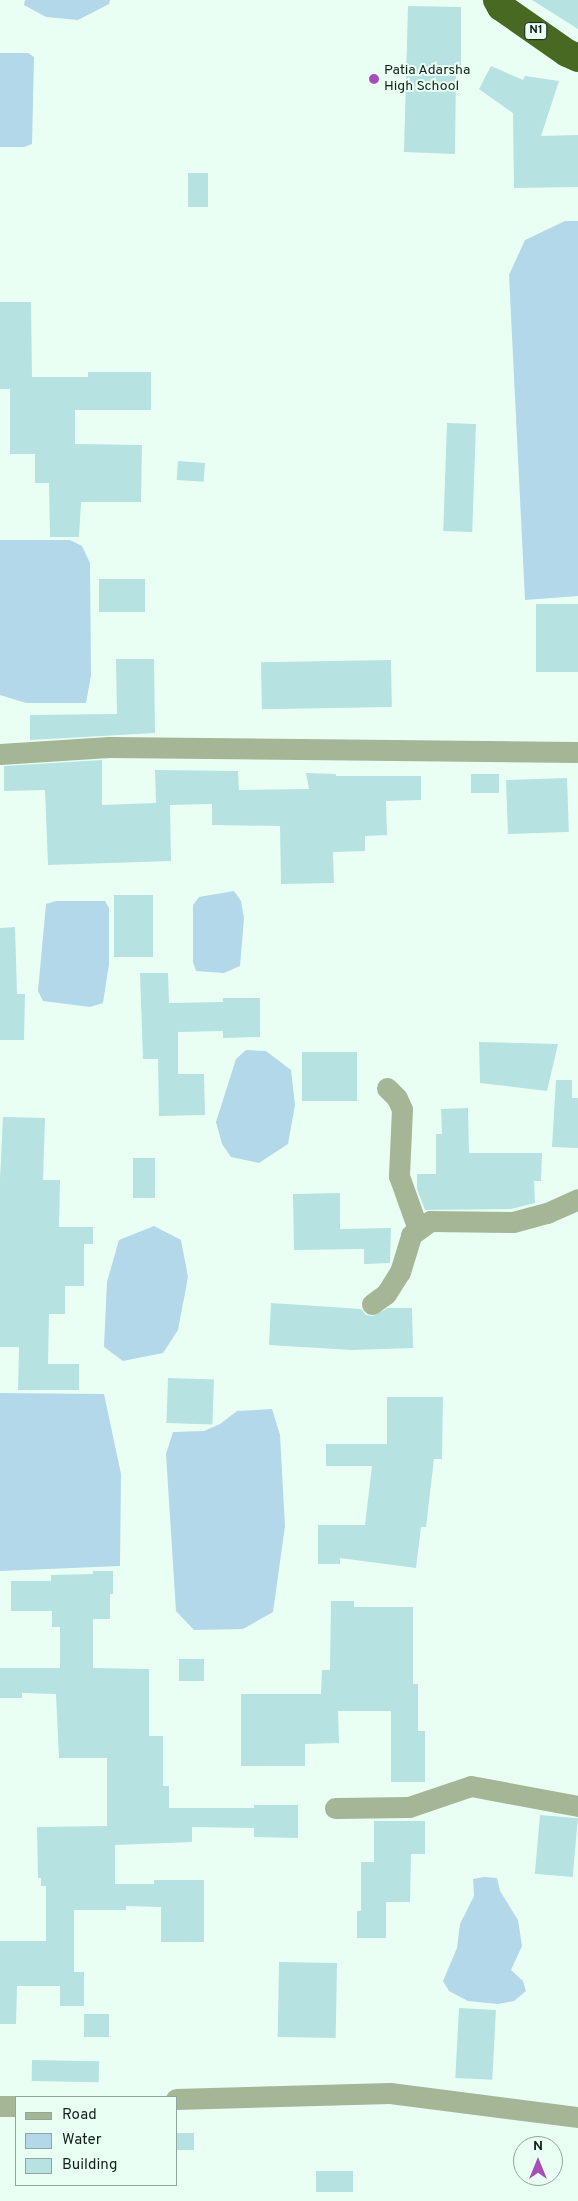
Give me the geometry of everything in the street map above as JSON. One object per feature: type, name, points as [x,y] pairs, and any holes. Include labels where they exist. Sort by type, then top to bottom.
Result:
[{"type":"highway","name":"N1","points":[[497,0],[501,7],[567,53],[578,58]]},
{"type":"street","points":[[0,754],[109,747],[578,752]]},
{"type":"street","points":[[387,1088],[397,1098],[402,1109],[399,1176],[418,1229]]},
{"type":"street","points":[[372,1304],[386,1294],[400,1272],[411,1235],[430,1221],[513,1222],[547,1213],[578,1199]]},
{"type":"street","points":[[335,1808],[408,1807],[471,1786],[578,1806]]},
{"type":"street","points":[[178,2098],[390,2094],[578,2117]]},
{"type":"street","points":[[0,2106],[15,2106]]},
{"type":"water","points":[[25,0],[110,0],[109,4],[78,20],[46,17],[24,5]]},
{"type":"water","points":[[0,53],[28,53],[34,57],[32,144],[24,147],[0,147]]},
{"type":"water","points":[[565,221],[578,221],[578,596],[525,600],[509,275],[525,240]]},
{"type":"water","points":[[0,540],[70,540],[82,546],[90,563],[91,675],[86,703],[26,703],[0,695]]},
{"type":"water","points":[[234,891],[241,901],[244,918],[240,966],[224,973],[196,971],[193,962],[193,905],[199,897]]},
{"type":"water","points":[[56,901],[105,901],[109,908],[109,964],[103,1003],[90,1007],[43,1001],[38,991],[46,904]]},
{"type":"water","points":[[246,1050],[266,1051],[291,1070],[295,1105],[288,1144],[259,1163],[231,1157],[222,1144],[216,1122],[236,1059]]},
{"type":"water","points":[[154,1226],[181,1240],[188,1277],[178,1330],[163,1353],[123,1361],[104,1347],[107,1282],[119,1240]]},
{"type":"water","points":[[0,1393],[104,1394],[121,1474],[120,1566],[0,1571]]},
{"type":"water","points":[[272,1409],[280,1435],[285,1526],[273,1612],[243,1629],[194,1630],[176,1611],[166,1454],[173,1432],[204,1431],[220,1424],[237,1411]]},
{"type":"water","points":[[484,1877],[497,1878],[500,1891],[518,1920],[522,1946],[511,1970],[523,1981],[526,1991],[514,2001],[498,2004],[468,2001],[449,1991],[443,1981],[457,1948],[460,1924],[474,1896],[473,1879]]},
{"type":"building","points":[[532,0],[578,0],[578,29]]},
{"type":"building","points":[[408,6],[461,7],[461,75],[456,72],[455,154],[404,152]]},
{"type":"building","points":[[491,66],[523,80],[525,76],[559,81],[541,136],[578,135],[578,187],[514,188],[513,113],[479,89]]},
{"type":"building","points":[[188,173],[208,173],[208,207],[188,207]]},
{"type":"building","points":[[0,302],[31,302],[32,377],[88,377],[88,372],[151,372],[151,410],[75,410],[75,444],[142,445],[141,502],[81,502],[79,537],[50,537],[49,483],[35,483],[35,454],[10,454],[10,389],[0,389]]},
{"type":"building","points":[[447,423],[476,424],[472,532],[443,531]]},
{"type":"building","points":[[178,461],[205,463],[204,482],[177,480]]},
{"type":"building","points":[[99,579],[145,579],[145,612],[99,612]]},
{"type":"building","points":[[536,604],[578,604],[578,672],[536,672]]},
{"type":"building","points":[[116,659],[154,659],[155,733],[30,740],[30,715],[117,714]]},
{"type":"building","points":[[391,660],[392,707],[262,709],[261,662]]},
{"type":"building","points":[[102,760],[102,805],[156,803],[155,770],[238,771],[239,790],[309,789],[306,773],[336,774],[336,776],[421,776],[421,800],[386,801],[387,835],[365,836],[365,851],[333,852],[334,883],[281,884],[280,826],[212,825],[212,804],[170,805],[171,861],[48,865],[45,790],[4,791],[4,766]]},
{"type":"building","points":[[471,774],[499,774],[499,793],[471,793]]},
{"type":"building","points":[[567,778],[569,832],[508,834],[506,780]]},
{"type":"building","points":[[114,895],[153,895],[153,957],[114,957]]},
{"type":"building","points":[[15,927],[17,994],[25,994],[24,1040],[0,1040],[0,928]]},
{"type":"building","points":[[140,973],[168,973],[169,1003],[223,1002],[223,998],[260,998],[260,1037],[223,1038],[223,1031],[178,1032],[178,1074],[204,1074],[205,1115],[159,1116],[158,1059],[143,1059]]},
{"type":"building","points":[[479,1042],[558,1044],[547,1091],[480,1083]]},
{"type":"building","points":[[302,1052],[357,1052],[357,1101],[302,1101]]},
{"type":"building","points":[[556,1080],[572,1080],[572,1098],[578,1098],[578,1148],[552,1147]]},
{"type":"building","points":[[468,1108],[469,1153],[542,1153],[541,1181],[534,1181],[535,1203],[511,1209],[425,1210],[417,1189],[417,1174],[436,1174],[436,1134],[442,1134],[441,1109]]},
{"type":"building","points":[[3,1117],[45,1118],[43,1180],[60,1180],[59,1227],[93,1227],[93,1244],[84,1244],[84,1286],[65,1286],[65,1314],[49,1314],[48,1364],[79,1364],[79,1390],[18,1390],[19,1347],[0,1347],[0,1179]]},
{"type":"building","points":[[133,1158],[155,1158],[155,1198],[133,1198]]},
{"type":"building","points":[[340,1193],[340,1229],[391,1228],[390,1263],[364,1264],[364,1249],[294,1250],[293,1194]]},
{"type":"building","points":[[271,1303],[361,1309],[366,1315],[373,1316],[388,1308],[412,1308],[413,1348],[352,1350],[269,1345]]},
{"type":"building","points":[[168,1378],[214,1380],[212,1425],[166,1423]]},
{"type":"building","points":[[387,1397],[443,1397],[442,1459],[434,1459],[426,1527],[421,1527],[416,1568],[340,1558],[340,1564],[318,1564],[318,1525],[365,1525],[372,1466],[326,1466],[326,1444],[387,1444]]},
{"type":"building","points":[[93,1571],[113,1571],[113,1594],[110,1594],[110,1619],[93,1619],[93,1668],[149,1669],[149,1736],[163,1736],[163,1786],[169,1786],[169,1808],[254,1808],[254,1805],[298,1805],[298,1838],[254,1837],[254,1828],[192,1827],[192,1842],[115,1845],[115,1884],[154,1884],[154,1880],[204,1880],[204,1942],[161,1942],[161,1907],[126,1906],[126,1910],[74,1910],[74,1972],[84,1972],[84,2006],[60,2006],[60,1986],[17,1986],[16,2024],[0,2024],[0,1941],[46,1941],[46,1886],[41,1886],[41,1878],[38,1878],[37,1827],[107,1826],[107,1758],[59,1758],[56,1694],[22,1693],[22,1698],[0,1698],[0,1668],[60,1668],[60,1627],[52,1627],[52,1611],[11,1611],[11,1581],[51,1581],[51,1575],[93,1574]]},
{"type":"building","points":[[331,1601],[354,1601],[354,1607],[413,1607],[413,1684],[418,1684],[418,1731],[425,1731],[425,1782],[391,1782],[391,1711],[338,1711],[339,1743],[305,1744],[305,1766],[241,1766],[241,1694],[321,1694],[322,1670],[330,1670]]},
{"type":"building","points":[[179,1659],[204,1659],[204,1681],[179,1681]]},
{"type":"building","points":[[540,1815],[578,1818],[573,1877],[535,1874]]},
{"type":"building","points":[[374,1821],[425,1821],[425,1854],[411,1854],[410,1902],[386,1902],[386,1938],[357,1938],[357,1911],[361,1911],[361,1862],[374,1862]]},
{"type":"building","points":[[279,1962],[337,1963],[336,2038],[278,2037]]},
{"type":"building","points":[[459,2008],[496,2010],[492,2080],[455,2078]]},
{"type":"building","points":[[84,2014],[109,2014],[109,2037],[84,2037]]},
{"type":"building","points":[[32,2060],[99,2061],[99,2082],[32,2081]]},
{"type":"building","points":[[178,2133],[194,2133],[194,2150],[178,2150]]},
{"type":"building","points":[[316,2171],[353,2171],[353,2192],[316,2192]]},
{"type":"place","name":"Patia Adarsha High School","points":[[374,79]]}]
